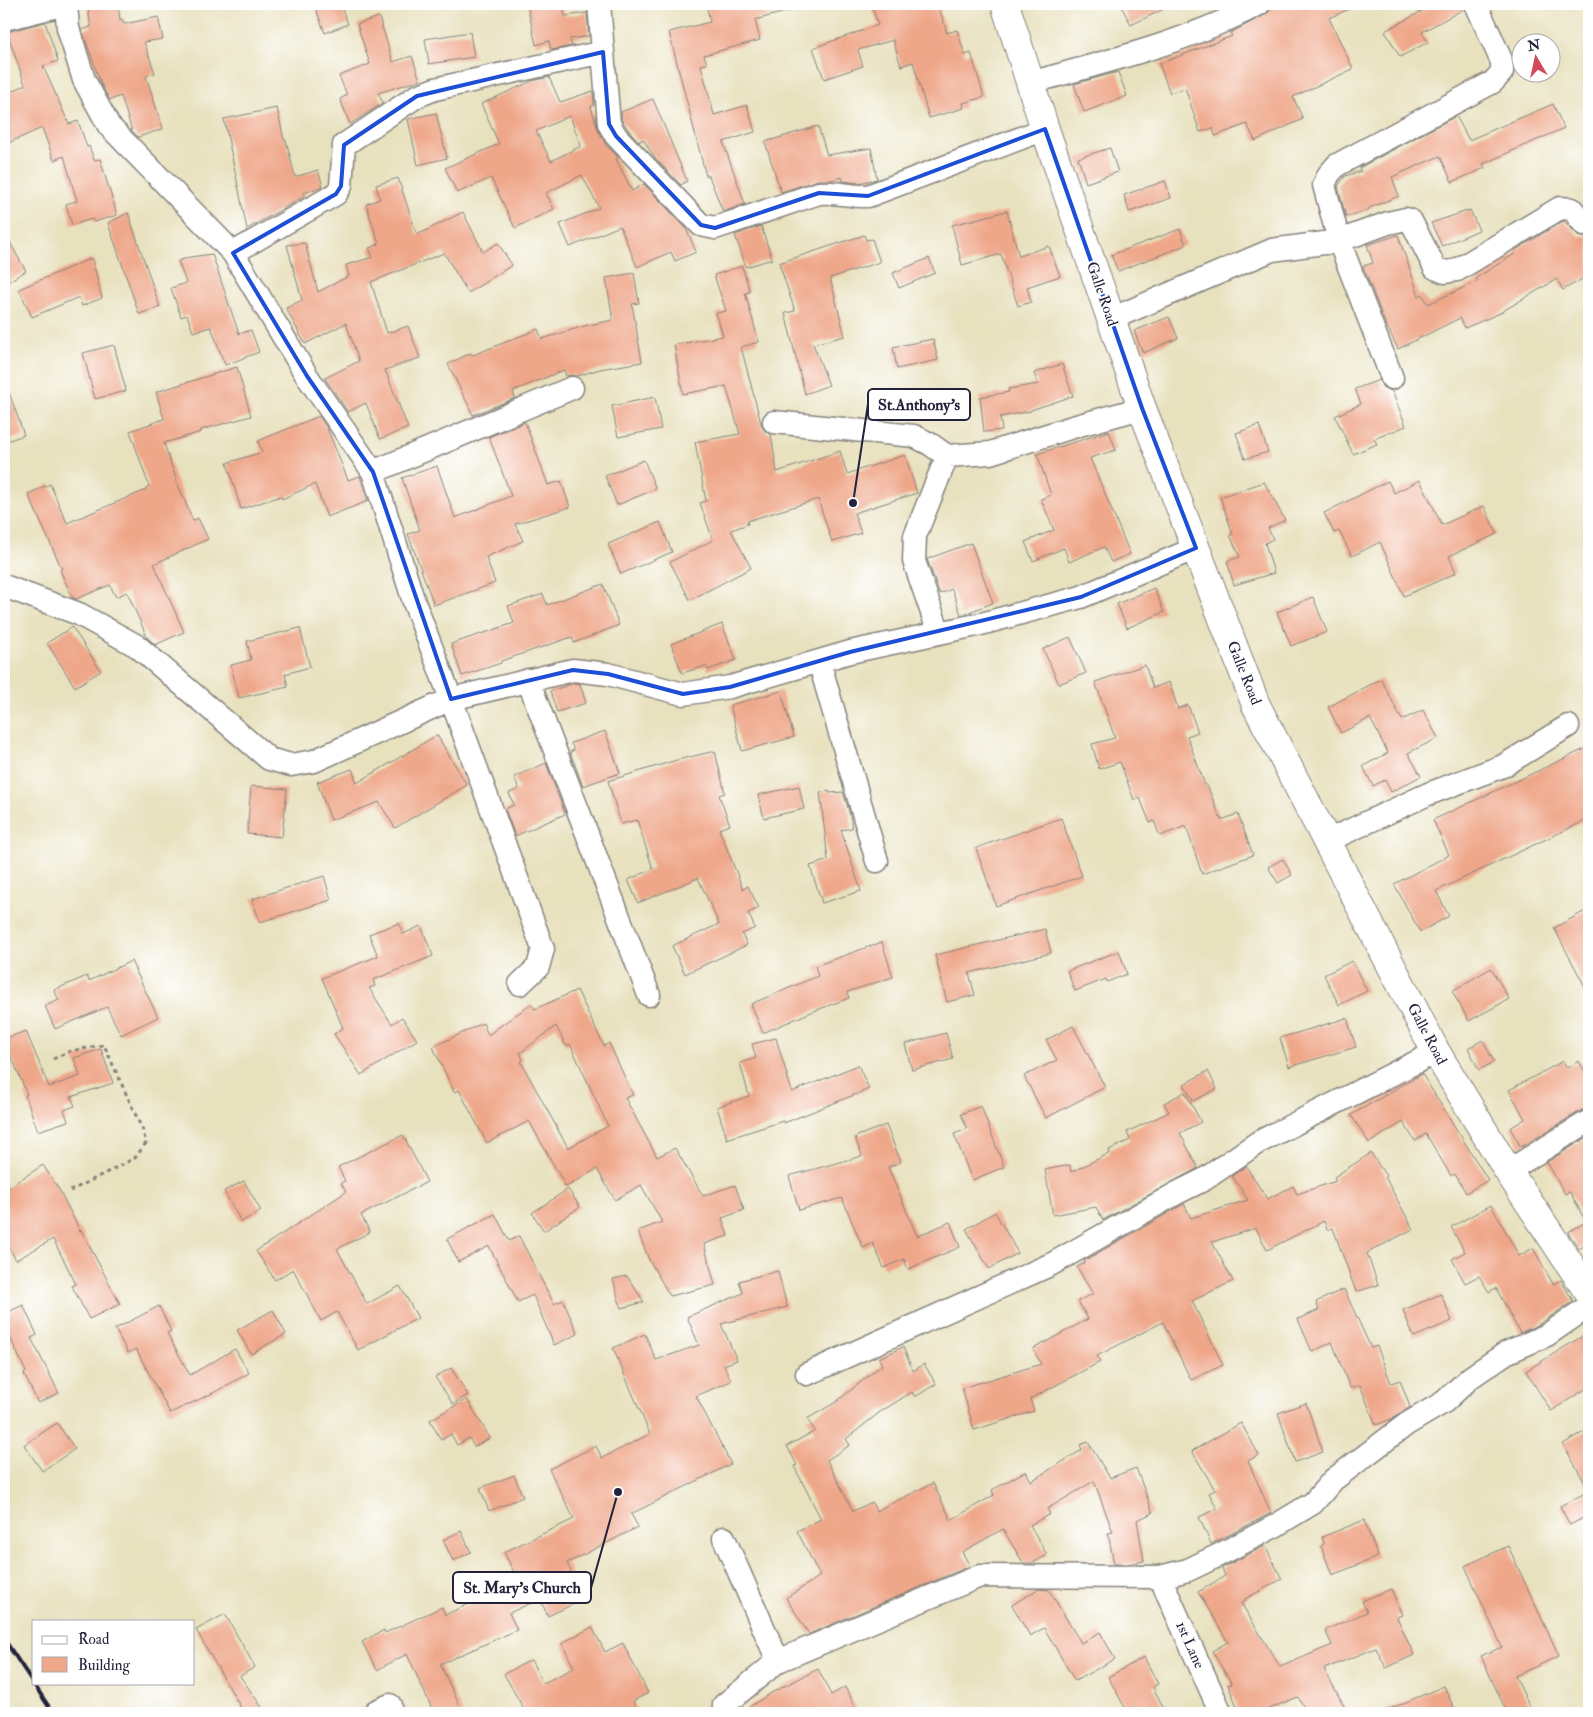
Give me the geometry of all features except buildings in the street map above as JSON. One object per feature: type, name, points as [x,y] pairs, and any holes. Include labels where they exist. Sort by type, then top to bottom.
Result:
[{"type":"highway","name":"Galle Road","points":[[1005,4],[1045,130],[1142,408],[1256,705],[1436,1052],[1508,1171],[1589,1293]]},
{"type":"street","points":[[4,19],[66,4],[68,28],[84,80],[109,126],[233,253],[307,376],[373,472],[414,602],[543,949],[538,967],[520,984]]},
{"type":"street","points":[[599,4],[609,124],[616,136],[701,225],[715,228],[819,193],[832,191],[854,197],[868,196],[1045,130]]},
{"type":"street","points":[[1030,83],[1194,34],[1260,4]]},
{"type":"street","points":[[1392,378],[1339,241],[1324,185],[1329,174],[1337,165],[1493,82],[1502,72],[1502,62],[1476,4]]},
{"type":"street","points":[[233,253],[336,194],[342,186],[344,145],[417,96],[436,89],[603,52]]},
{"type":"street","points":[[1111,318],[1272,250],[1339,241],[1388,223],[1406,219],[1411,221],[1435,268],[1445,272],[1457,270],[1560,208],[1572,209],[1584,224]]},
{"type":"street","points":[[373,472],[572,388]]},
{"type":"street","points":[[774,422],[914,436],[947,456],[990,453],[1142,408]]},
{"type":"street","points":[[939,633],[914,562],[915,536],[947,456]]},
{"type":"street","points":[[4,586],[79,614],[137,646],[269,759],[291,765],[314,760],[451,699],[528,680],[573,670],[608,674],[683,694],[730,687],[850,652],[939,633],[1081,597],[1196,548]]},
{"type":"street","points":[[819,661],[877,861]]},
{"type":"street","points":[[528,680],[648,995]]},
{"type":"street","points":[[1326,841],[1428,794],[1503,766],[1568,726]]},
{"type":"street","points":[[807,1374],[1052,1264],[1205,1179],[1257,1143],[1436,1052]]},
{"type":"street","points":[[1508,1171],[1589,1121]]},
{"type":"street","points":[[724,1713],[724,1705],[778,1661],[980,1576],[1160,1577],[1188,1570],[1275,1526],[1313,1503],[1333,1480],[1407,1424],[1444,1402],[1471,1377],[1506,1353],[1547,1335],[1589,1306]]},
{"type":"street","points":[[724,1538],[778,1661]]},
{"type":"street","name":"1st Lane","points":[[1160,1577],[1221,1713]]},
{"type":"path","points":[[53,1058],[70,1051],[104,1045],[143,1132],[146,1143],[135,1158],[70,1191]]},
{"type":"highlighted area","points":[[603,52],[609,124],[616,136],[701,225],[715,228],[819,193],[868,196],[1045,129],[1142,408],[1196,548],[1081,597],[850,652],[730,687],[683,694],[608,674],[573,670],[451,699],[373,472],[307,376],[233,253],[336,194],[341,186],[344,145],[417,96]]},
{"type":"railway","points":[[4,1639],[32,1681]]},
{"type":"railway","points":[[34,1684],[53,1713]]},
{"type":"place","name":"St.Anthony's","points":[[853,503]]},
{"type":"place","name":"St. Mary's Church","points":[[618,1492]]}]
